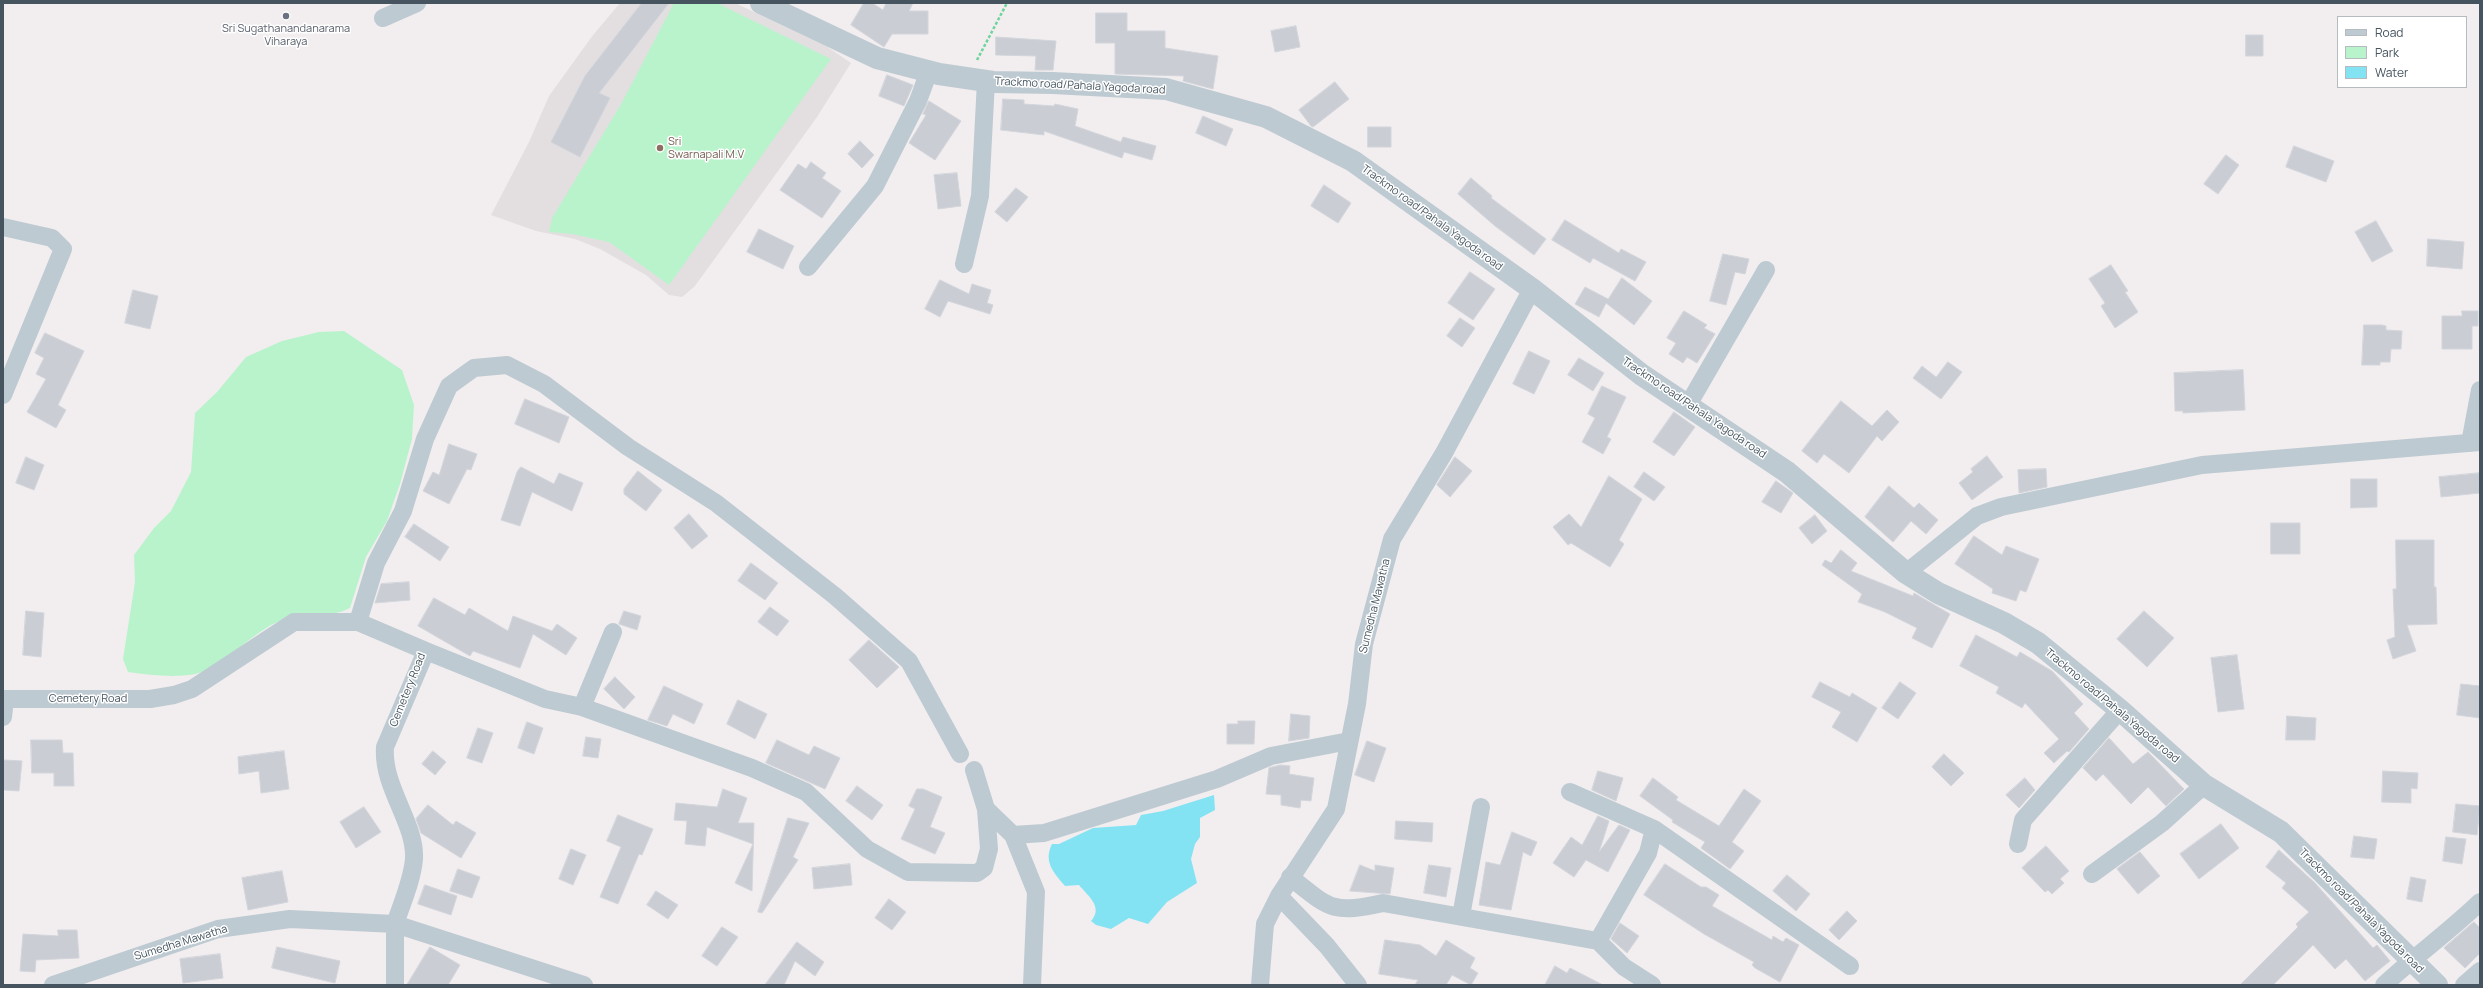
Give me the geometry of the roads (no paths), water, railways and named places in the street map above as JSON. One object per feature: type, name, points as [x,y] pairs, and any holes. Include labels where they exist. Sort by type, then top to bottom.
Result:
[{"type":"street","points":[[383,18],[417,3]]},
{"type":"street","name":"Trackmo road/Pahala Yagoda road","points":[[761,3],[877,58],[928,71],[977,80],[1166,89],[1266,117],[1353,161],[1532,289],[1642,375],[1787,472],[1906,574],[1938,593],[2004,623],[2038,643],[2120,710],[2204,785],[2281,832],[2437,985]]},
{"type":"street","points":[[808,267],[875,186],[918,101],[928,71]]},
{"type":"street","points":[[964,264],[980,196],[977,80]]},
{"type":"street","points":[[3,227],[52,238],[63,250],[3,395]]},
{"type":"street","points":[[1688,405],[1766,270]]},
{"type":"street","name":"Sumedha Mawatha","points":[[1260,985],[1265,924],[1278,896],[1336,809],[1357,704],[1364,644],[1392,539],[1444,453],[1532,289]]},
{"type":"street","points":[[358,622],[376,563],[403,511],[425,439],[449,386],[474,368],[507,365],[544,384],[628,447],[716,503],[835,596],[909,661],[960,754]]},
{"type":"street","points":[[1906,574],[1977,516],[2001,507],[2202,464],[2475,443],[2480,390]]},
{"type":"street","name":"Cemetery Road","points":[[4,699],[150,699],[174,695],[192,689],[294,622],[358,622],[426,651],[385,747],[384,763],[409,833],[414,858],[395,924]]},
{"type":"street","points":[[582,707],[613,632]]},
{"type":"street","points":[[426,651],[545,699],[582,707],[752,768],[806,792],[867,849],[908,872],[977,873],[984,868],[989,849],[986,809],[974,770]]},
{"type":"street","points":[[3,717],[4,699]]},
{"type":"street","points":[[2018,844],[2023,820],[2120,710]]},
{"type":"street","points":[[1013,835],[1051,831],[1217,779],[1271,756],[1349,741]]},
{"type":"street","points":[[2092,874],[2162,823],[2204,785]]},
{"type":"street","points":[[1570,792],[1654,829],[1850,966]]},
{"type":"street","points":[[1461,916],[1481,807]]},
{"type":"street","points":[[986,809],[1013,835],[1036,892],[1032,985]]},
{"type":"street","points":[[1598,941],[1648,853],[1654,829]]},
{"type":"street","points":[[1290,877],[1325,905],[1350,910],[1383,903],[1598,941],[1624,966],[1652,985]]},
{"type":"street","points":[[1278,896],[1327,946],[1358,985]]},
{"type":"street","points":[[2384,985],[2411,960],[2452,929],[2480,902]]},
{"type":"street","name":"Sumedha Mawatha","points":[[53,985],[218,929],[290,918],[395,924]]},
{"type":"street","points":[[395,985],[395,924],[584,985]]},
{"type":"street","points":[[2464,985],[2480,971]]},
{"type":"water","points":[[1214,795],[1215,810],[1200,818],[1200,837],[1195,844],[1191,859],[1197,883],[1167,902],[1148,924],[1129,918],[1111,929],[1096,925],[1091,921],[1095,916],[1096,911],[1090,897],[1079,885],[1065,886],[1051,867],[1049,856],[1052,844],[1059,844],[1093,828],[1136,825],[1141,815],[1163,811]]},
{"type":"place","name":"Sri Sugathanandanarama Viharaya","points":[[286,16]]},
{"type":"place","name":"Sri Swarnapali M.V","points":[[660,148]]}]
